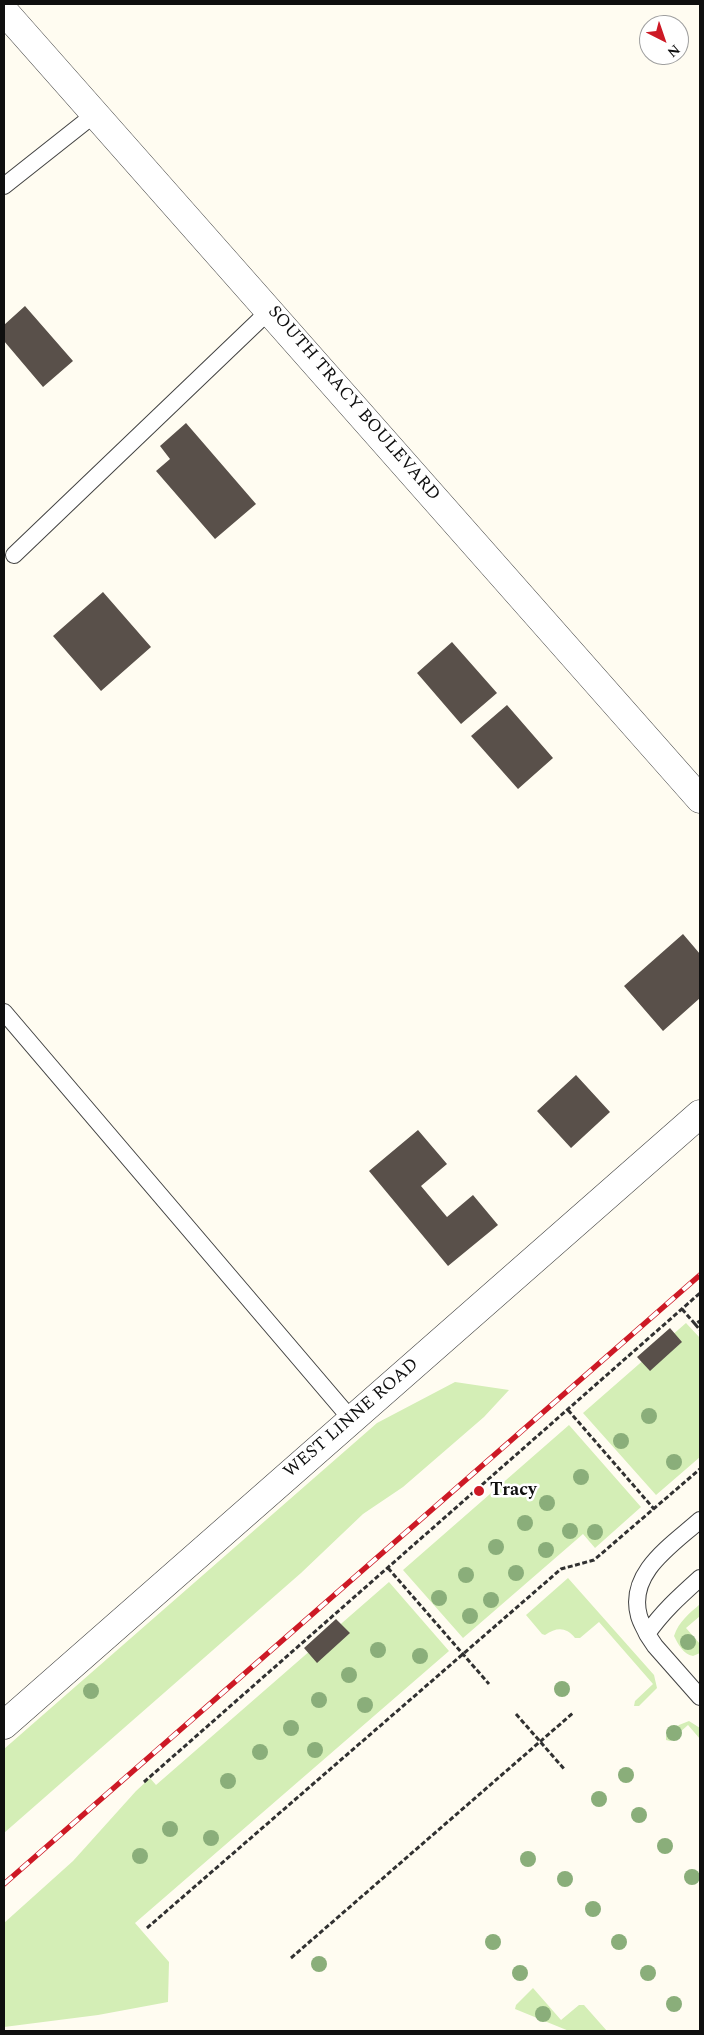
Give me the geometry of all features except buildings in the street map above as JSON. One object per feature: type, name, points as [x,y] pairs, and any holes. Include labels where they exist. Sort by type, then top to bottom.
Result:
[{"type":"street","name":"SOUTH TRACY BOULEVARD","points":[[4,11],[700,799]]},
{"type":"street","name":"WEST LINNE ROAD","points":[[5,1723],[700,1114]]},
{"type":"lane","points":[[4,186],[95,114]]},
{"type":"lane","points":[[14,555],[270,310]]},
{"type":"lane","points":[[4,1012],[351,1420]]},
{"type":"lane","points":[[695,1691],[655,1646],[647,1634],[639,1616],[637,1598],[643,1576],[661,1555],[700,1520]]},
{"type":"lane","points":[[647,1634],[672,1603],[700,1578]]},
{"type":"path","points":[[144,1782],[700,1293]]},
{"type":"path","points":[[682,1309],[700,1330]]},
{"type":"path","points":[[695,1324],[700,1321]]},
{"type":"path","points":[[568,1410],[654,1509]]},
{"type":"path","points":[[147,1928],[561,1568],[594,1560],[700,1469]]},
{"type":"path","points":[[388,1568],[489,1684]]},
{"type":"path","points":[[291,1958],[573,1713]]},
{"type":"path","points":[[516,1714],[565,1770]]},
{"type":"green space","points":[[686,1323],[700,1338],[700,1457],[656,1495],[583,1413]]},
{"type":"green space","points":[[455,1382],[509,1390],[484,1417],[403,1487],[363,1514],[301,1573],[4,1833],[4,1749],[377,1423]]},
{"type":"green space","points":[[569,1425],[641,1507],[595,1548],[583,1534],[463,1638],[403,1570]]},
{"type":"green space","points":[[568,1578],[654,1675],[657,1688],[639,1706],[634,1706],[635,1701],[653,1684],[599,1622],[580,1638],[575,1638],[572,1634],[561,1629],[545,1635],[542,1634],[526,1615]]},
{"type":"green space","points":[[389,1582],[449,1651],[135,1923],[169,1962],[168,2002],[98,2015],[4,2027],[4,1923],[73,1861],[150,1778],[156,1785]]},
{"type":"green space","points":[[700,1604],[700,1616],[686,1628],[700,1644],[700,1653],[693,1656],[684,1651],[674,1636],[682,1622]]},
{"type":"green space","points":[[689,1721],[700,1728],[700,1739],[688,1725],[670,1741],[666,1740],[666,1736],[679,1725]]},
{"type":"green space","points":[[533,1988],[561,2020],[579,2005],[584,2005],[607,2031],[569,2031],[515,2009],[516,2005]]},
{"type":"railway","points":[[4,1884],[700,1275]]},
{"type":"place","name":"Tracy","points":[[479,1491]]}]
